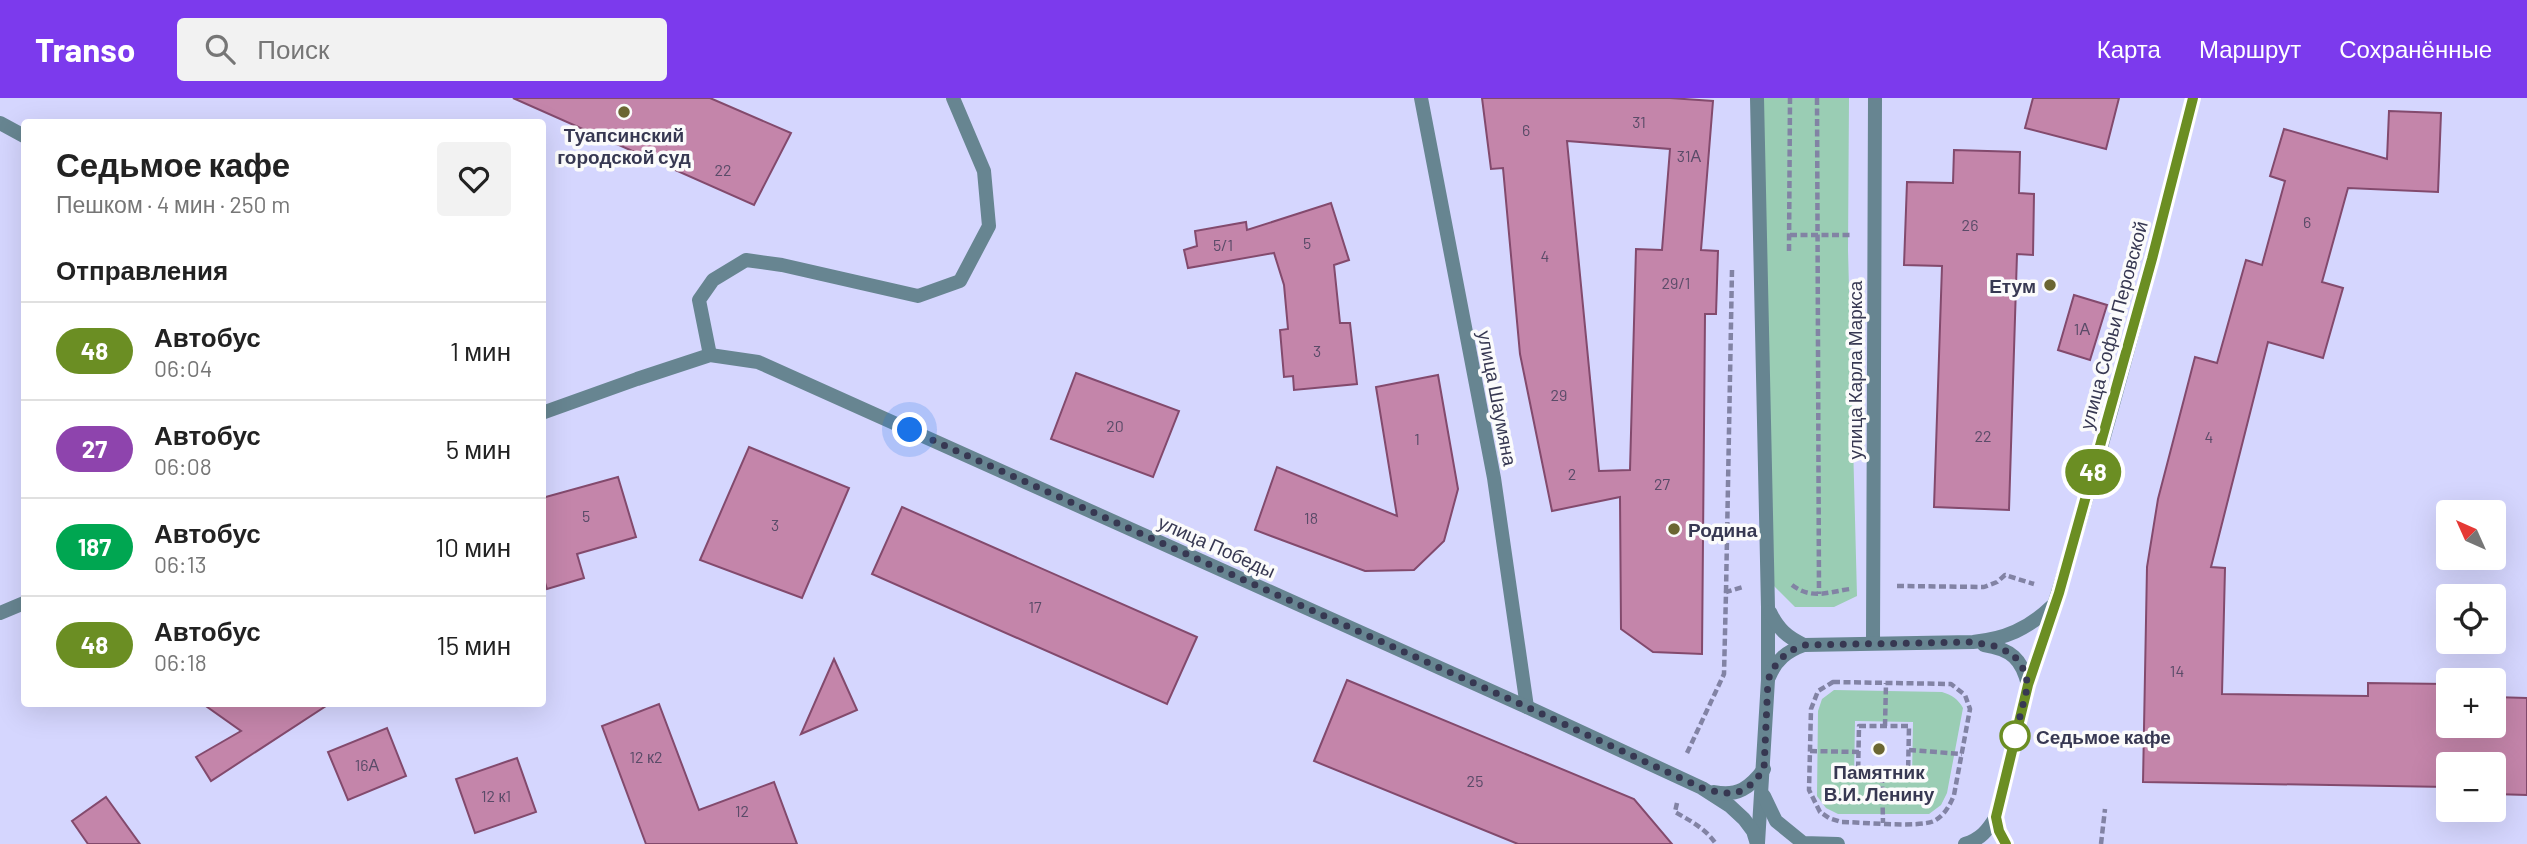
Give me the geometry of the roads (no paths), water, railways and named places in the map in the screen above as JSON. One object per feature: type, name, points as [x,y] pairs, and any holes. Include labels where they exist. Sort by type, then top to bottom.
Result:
[{"type":"street","points":[[546,412],[710,355],[699,300],[713,280],[746,260],[782,265],[918,296],[960,281],[989,226],[984,171],[953,98]]},
{"type":"street","name":"улица Шаумяна","points":[[1421,98],[1493,478],[1527,707]]},
{"type":"street","points":[[1757,98],[1768,607],[1764,769],[1757,844]]},
{"type":"street","name":"улица Карла Маркса","points":[[1873,643],[1875,98]]},
{"type":"street","name":"улица Софьи Перовской","points":[[1996,817],[2028,685],[2057,598],[2152,259],[2193,98]]},
{"type":"street","points":[[0,123],[21,134]]},
{"type":"street","name":"улица Победы","points":[[710,355],[758,362],[1527,707],[1702,788],[1730,806],[1803,843]]},
{"type":"street","points":[[1768,680],[1773,667],[1782,657],[1792,649],[1804,645],[1997,640],[2037,620],[2057,598]]},
{"type":"street","points":[[0,613],[21,604]]},
{"type":"street","points":[[1768,607],[1781,630],[1790,639],[1804,645]]},
{"type":"street","points":[[1973,642],[1994,646],[2013,654],[2024,670],[2028,685]]},
{"type":"street","name":"улица Победы","points":[[1702,788],[1732,794],[1749,786],[1764,769]]},
{"type":"street","points":[[1762,788],[1767,806],[1776,821],[1803,843],[1839,844]]},
{"type":"street","name":"улица Победы","points":[[1730,806],[1753,831],[1757,844]]},
{"type":"street","points":[[1965,844],[1976,841],[1996,817]]},
{"type":"street","points":[[1996,817],[2006,844]]},
{"type":"place","name":"Туапсинский городской суд","points":[[624,112]]},
{"type":"place","name":"Етум","points":[[2050,285]]},
{"type":"place","name":"Родина","points":[[1674,529]]},
{"type":"place","name":"Седьмое кафе","points":[[2015,736]]},
{"type":"place","name":"Памятник В.И. Ленину","points":[[1879,749]]}]
